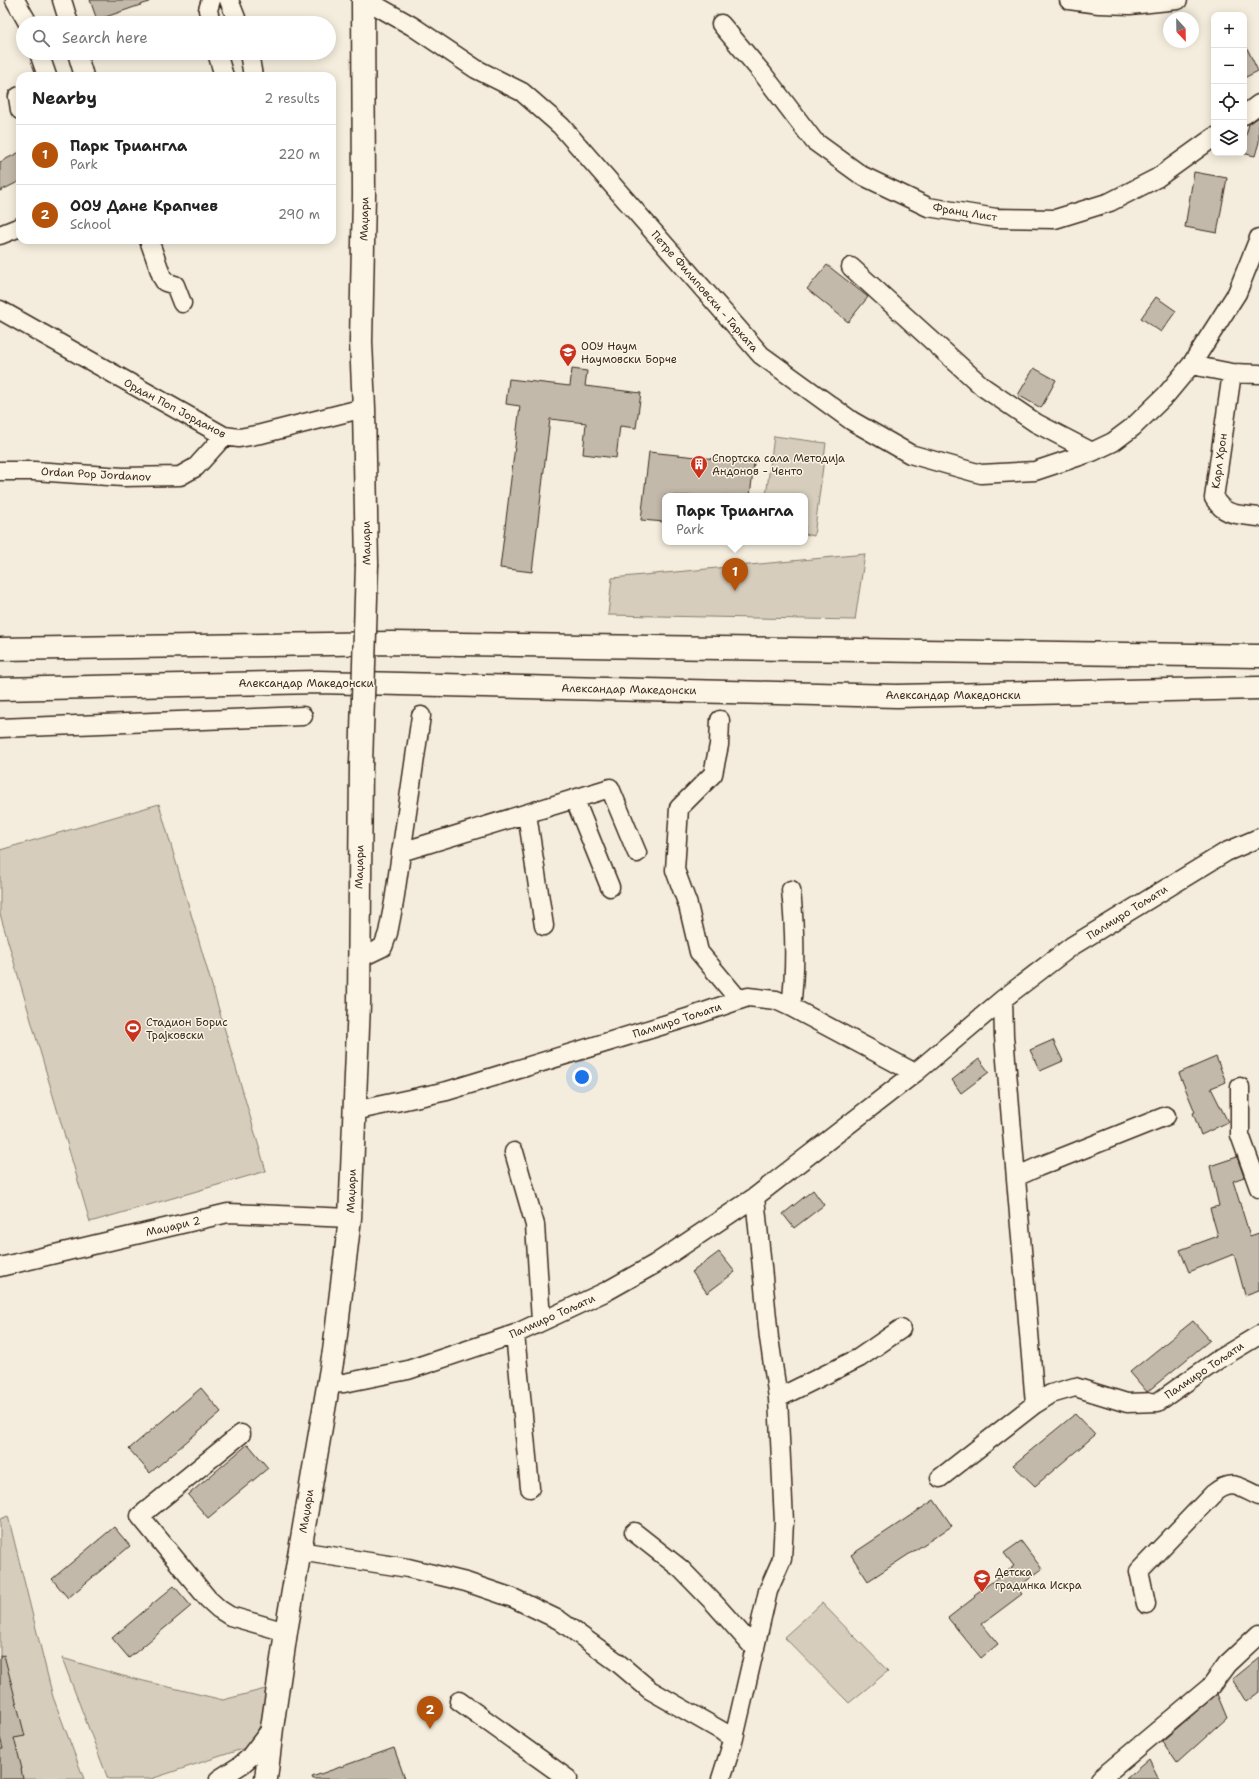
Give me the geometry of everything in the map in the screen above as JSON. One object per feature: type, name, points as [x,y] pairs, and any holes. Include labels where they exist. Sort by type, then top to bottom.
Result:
[{"type":"street","points":[[15,0],[24,16]]},
{"type":"street","points":[[62,0],[67,16]]},
{"type":"street","points":[[209,16],[208,10],[211,0]]},
{"type":"street","points":[[229,0],[235,16]]},
{"type":"street","name":"Маџари","points":[[266,1779],[286,1632],[334,1351],[350,1218],[359,1004],[358,959],[361,765],[367,564],[364,408],[361,342],[364,195],[363,0]]},
{"type":"street","name":"Петре Филиповски - Гарката","points":[[366,0],[412,26],[476,69],[522,92],[539,105],[561,126],[761,355],[852,421],[910,454],[981,474],[1035,471],[1092,452],[1113,442],[1133,427],[1166,395],[1191,365],[1237,293],[1259,238]]},
{"type":"street","points":[[1069,0],[1099,4],[1130,5],[1178,0]]},
{"type":"street","name":"Франц Лист","points":[[722,24],[763,74],[814,141],[861,175],[928,207],[996,218],[1055,219],[1110,202],[1157,178],[1211,139]]},
{"type":"street","points":[[41,60],[46,72]]},
{"type":"street","points":[[79,60],[83,72]]},
{"type":"street","points":[[220,60],[223,72]]},
{"type":"street","points":[[250,60],[252,72]]},
{"type":"street","points":[[1247,113],[1259,104]]},
{"type":"street","points":[[0,235],[16,229]]},
{"type":"street","points":[[150,244],[162,277],[165,282],[175,284],[182,303]]},
{"type":"street","points":[[851,267],[983,387],[1036,423],[1092,452]]},
{"type":"street","name":"Ордан Поп Јорданов","points":[[0,310],[224,436],[239,438],[261,434],[364,408]]},
{"type":"street","points":[[1191,365],[1232,373],[1259,374]]},
{"type":"street","name":"Карл Хрон","points":[[1232,373],[1214,498],[1219,507],[1226,512],[1259,517]]},
{"type":"street","name":"Ordan Pop Jordanov","points":[[0,471],[34,471],[123,477],[180,476],[196,467],[224,436]]},
{"type":"street","points":[[0,649],[391,643],[1259,656]]},
{"type":"street","name":"Александар Македонски","points":[[0,689],[88,685],[318,682],[897,696],[1259,688]]},
{"type":"street","points":[[0,728],[304,716]]},
{"type":"street","points":[[358,959],[383,947],[392,910],[421,716]]},
{"type":"street","points":[[720,720],[719,745],[713,774],[679,808],[675,870],[688,904],[699,952],[739,1000]]},
{"type":"street","points":[[401,852],[575,800],[610,788],[637,853]]},
{"type":"street","points":[[575,800],[610,887]]},
{"type":"street","points":[[527,814],[544,926]]},
{"type":"street","name":"Палмиро Тољати","points":[[328,1384],[344,1383],[408,1370],[515,1334],[607,1291],[655,1264],[755,1197],[915,1073],[1003,999],[1072,946],[1226,852],[1259,838]]},
{"type":"street","points":[[791,890],[794,924],[794,984],[791,1007]]},
{"type":"street","name":"Палмиро Тољати","points":[[354,1111],[447,1091],[690,1017],[748,997],[776,1000],[915,1073]]},
{"type":"street","points":[[1003,999],[1035,1404]]},
{"type":"street","points":[[1240,1087],[1240,1135],[1259,1188]]},
{"type":"street","points":[[1016,1177],[1166,1116]]},
{"type":"street","points":[[514,1152],[535,1225],[541,1321]]},
{"type":"street","points":[[722,1779],[734,1738],[768,1592],[782,1559],[784,1522],[778,1398],[769,1338],[755,1197]]},
{"type":"street","name":"Маџари 2","points":[[0,1267],[228,1213],[350,1218]]},
{"type":"street","points":[[778,1398],[859,1358],[901,1329]]},
{"type":"street","points":[[515,1334],[530,1488]]},
{"type":"street","name":"Палмиро Тољати","points":[[940,1478],[1035,1404],[1051,1394],[1075,1386],[1126,1403],[1158,1402],[1219,1359],[1259,1335]]},
{"type":"street","points":[[241,1434],[140,1516],[208,1599],[219,1609],[230,1616],[286,1632]]},
{"type":"street","points":[[1146,1604],[1139,1572],[1213,1494],[1226,1485],[1234,1484],[1259,1496]]},
{"type":"street","points":[[634,1532],[681,1569],[716,1604],[755,1649]]},
{"type":"street","points":[[300,1551],[408,1568],[466,1582],[514,1598],[559,1620],[617,1662],[650,1690],[734,1738]]},
{"type":"street","points":[[1100,1779],[1210,1687],[1227,1664],[1259,1634]]},
{"type":"street","points":[[459,1701],[568,1779]]},
{"type":"street","name":"Маџари","points":[[219,1779],[249,1758],[272,1728]]},
{"type":"shaded area","points":[[774,436],[826,443],[814,536],[808,535],[808,493],[766,493]]},
{"type":"shaded area","points":[[865,554],[855,620],[608,615],[612,578]]},
{"type":"shaded area","name":"Стадион Борис Трајковски","points":[[159,804],[266,1171],[90,1222],[0,914],[0,850]]},
{"type":"shaded area","points":[[8,1516],[53,1697],[84,1779],[0,1779],[0,1519]]},
{"type":"shaded area","points":[[822,1603],[888,1671],[849,1703],[784,1637]]},
{"type":"shaded area","points":[[62,1658],[123,1676],[223,1700],[269,1688],[266,1715],[248,1747],[151,1779],[108,1779]]},
{"type":"building","points":[[90,0],[149,0],[149,2],[109,16],[96,16]]},
{"type":"building","points":[[1247,48],[1258,71],[1247,76]]},
{"type":"building","points":[[1259,117],[1259,142],[1255,156],[1247,154],[1247,132],[1249,124]]},
{"type":"building","points":[[16,154],[16,183],[0,191],[0,162]]},
{"type":"building","points":[[1194,172],[1227,178],[1217,233],[1185,227]]},
{"type":"building","points":[[827,265],[868,297],[848,322],[807,289]]},
{"type":"building","points":[[1156,297],[1176,311],[1161,332],[1141,318]]},
{"type":"building","points":[[1034,368],[1056,380],[1041,408],[1018,395]]},
{"type":"building","points":[[572,369],[587,371],[585,386],[641,393],[636,428],[620,426],[616,458],[583,454],[586,423],[550,419],[532,572],[500,568],[520,406],[506,404],[509,379],[570,386]]},
{"type":"building","name":"Спортска сала Методија Андонов - Ченто","points":[[649,452],[754,463],[750,493],[662,493],[662,522],[641,520]]},
{"type":"building","points":[[1053,1040],[1063,1061],[1040,1071],[1030,1050]]},
{"type":"building","points":[[1216,1057],[1226,1082],[1211,1088],[1228,1122],[1201,1135],[1193,1113],[1195,1112],[1179,1073]]},
{"type":"building","points":[[979,1059],[989,1072],[961,1093],[952,1080]]},
{"type":"building","points":[[1237,1157],[1244,1177],[1233,1181],[1250,1236],[1259,1233],[1259,1290],[1245,1295],[1234,1254],[1189,1272],[1180,1250],[1218,1236],[1210,1208],[1219,1206],[1210,1166]]},
{"type":"building","points":[[813,1190],[824,1205],[794,1228],[783,1214]]},
{"type":"building","points":[[719,1252],[735,1272],[707,1293],[692,1272]]},
{"type":"building","points":[[1193,1321],[1210,1340],[1147,1392],[1130,1372]]},
{"type":"building","points":[[201,1388],[221,1412],[150,1473],[129,1449]]},
{"type":"building","points":[[1075,1414],[1095,1435],[1035,1486],[1013,1465]]},
{"type":"building","points":[[248,1444],[268,1468],[208,1518],[188,1495]]},
{"type":"building","points":[[934,1500],[952,1526],[868,1581],[851,1555]]},
{"type":"building","points":[[114,1527],[130,1546],[68,1598],[52,1579]]},
{"type":"building","points":[[1021,1541],[1042,1569],[1017,1588],[1022,1594],[982,1624],[998,1644],[981,1658],[948,1618],[975,1597],[974,1595],[1014,1566],[1004,1553]]},
{"type":"building","points":[[174,1586],[191,1606],[129,1658],[112,1638]]},
{"type":"building","points":[[4,1655],[25,1736],[14,1738],[23,1779],[0,1779],[0,1749],[3,1749],[0,1737],[0,1656]]},
{"type":"building","points":[[1259,1657],[1259,1692],[1246,1702],[1232,1679]]},
{"type":"building","points":[[1217,1694],[1227,1718],[1177,1763],[1162,1741]]},
{"type":"building","points":[[394,1748],[405,1779],[313,1779],[312,1777]]},
{"type":"building","points":[[1149,1759],[1159,1779],[1126,1779]]},
{"type":"place","name":"ООУ Наум Наумовски Борче","points":[[568,367]]},
{"type":"place","name":"Спортска сала Методија Андонов - Ченто","points":[[699,479]]},
{"type":"place","name":"Парк Триангла","points":[[735,591]]},
{"type":"place","name":"Стадион Борис Трајковски","points":[[133,1043]]},
{"type":"place","name":"Детска градинка Искра","points":[[982,1593]]},
{"type":"place","name":"ООУ Дане Крапчев","points":[[430,1729]]}]
